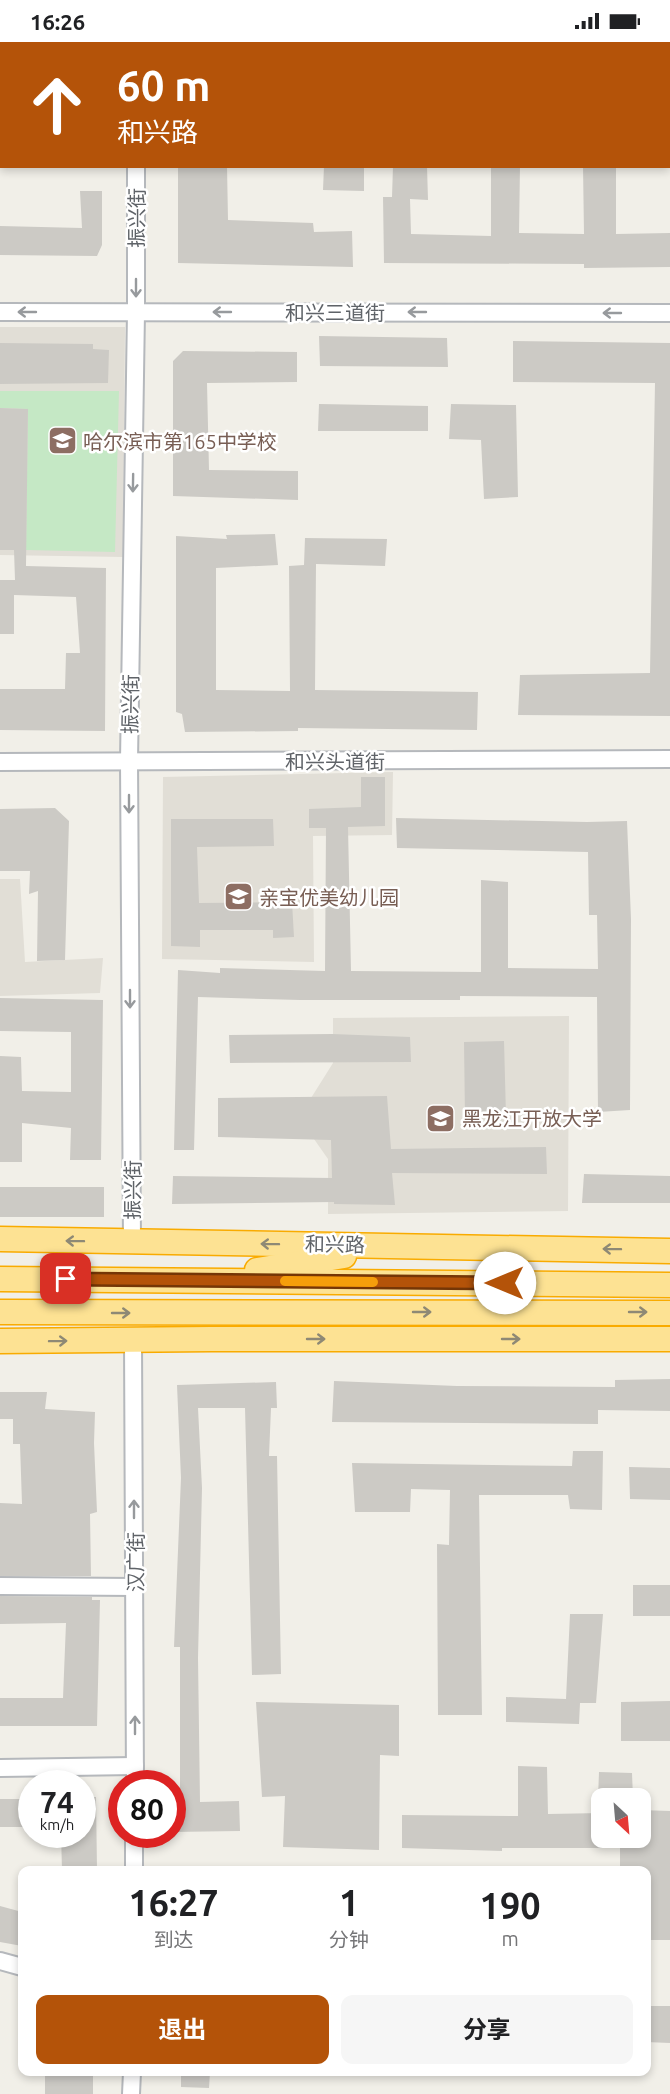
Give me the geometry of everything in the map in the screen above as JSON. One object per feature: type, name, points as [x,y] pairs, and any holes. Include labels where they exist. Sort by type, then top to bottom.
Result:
[{"type":"highway","name":"和兴路","points":[[0,1239],[670,1251]]},
{"type":"highway","points":[[198,1280],[406,1245]]},
{"type":"highway","name":"和兴路","points":[[0,1279],[670,1285]]},
{"type":"highway","points":[[0,1312],[670,1312]]},
{"type":"highway","points":[[211,1339],[363,1312]]},
{"type":"highway","points":[[0,1341],[670,1339]]},
{"type":"street","name":"振兴街","points":[[132,1242],[129,761],[136,312],[135,168]]},
{"type":"street","name":"和兴三道街","points":[[0,312],[670,313]]},
{"type":"street","name":"和兴头道街","points":[[0,762],[670,759]]},
{"type":"street","name":"汉广街","points":[[133,1340],[135,1770]]},
{"type":"street","points":[[0,1586],[135,1587]]},
{"type":"street","points":[[0,1768],[135,1766]]},
{"type":"street","points":[[134,1848],[134,1866]]},
{"type":"street","points":[[0,1961],[18,1966]]},
{"type":"street","points":[[131,2094],[132,2076]]},
{"type":"shaded area","name":"哈尔滨市第165中学校","points":[[0,327],[125,327],[123,557],[0,555]]},
{"type":"shaded area","name":"亲宝优美幼儿园","points":[[393,772],[392,835],[313,836],[314,962],[162,959],[163,777]]},
{"type":"shaded area","points":[[0,879],[20,879],[25,962],[103,958],[100,993],[0,996]]},
{"type":"shaded area","name":"黑龙江开放大学","points":[[569,1016],[568,1211],[328,1214],[328,1159],[314,1139],[311,1098],[333,1063],[333,1018]]},
{"type":"green space","points":[[0,391],[119,391],[115,552],[26,550],[28,409],[0,408]]},
{"type":"building","points":[[178,168],[227,168],[228,220],[313,223],[314,232],[352,231],[353,267],[178,263]]},
{"type":"building","points":[[324,168],[364,168],[364,191],[323,190]]},
{"type":"building","points":[[393,168],[427,168],[428,200],[410,199],[411,234],[491,236],[491,168],[520,168],[519,233],[584,234],[583,168],[616,168],[616,234],[670,233],[670,267],[584,268],[584,264],[384,263],[383,197],[392,197]]},
{"type":"building","points":[[80,191],[102,191],[102,245],[97,256],[0,255],[0,226],[82,228]]},
{"type":"building","points":[[319,336],[447,338],[448,367],[320,366]]},
{"type":"building","points":[[513,341],[670,343],[670,716],[518,715],[520,675],[650,673],[655,383],[513,382]]},
{"type":"building","points":[[0,343],[93,344],[93,349],[109,350],[108,383],[0,384]]},
{"type":"building","points":[[183,351],[297,352],[297,382],[207,383],[209,470],[298,471],[298,500],[173,496],[173,361]]},
{"type":"building","points":[[319,404],[428,406],[428,431],[318,431]]},
{"type":"building","points":[[451,404],[516,405],[518,497],[484,499],[481,440],[449,439]]},
{"type":"building","points":[[0,408],[28,409],[26,566],[106,568],[105,731],[0,730],[0,689],[65,689],[66,653],[80,653],[76,597],[14,595],[14,634],[0,634],[0,580],[15,580],[14,550],[0,550]]},
{"type":"building","points":[[275,534],[278,565],[216,568],[216,690],[290,691],[289,566],[304,565],[305,538],[387,539],[385,566],[316,564],[315,690],[478,692],[477,730],[298,728],[298,731],[185,732],[182,714],[176,712],[176,536],[227,539],[226,535]]},
{"type":"building","points":[[361,777],[385,777],[385,826],[348,827],[351,971],[481,972],[481,880],[508,882],[508,968],[598,969],[597,915],[589,915],[588,852],[397,848],[396,818],[627,821],[631,919],[630,1110],[598,1112],[597,997],[460,996],[460,1000],[300,1000],[198,997],[194,1150],[174,1150],[178,970],[220,973],[220,968],[325,971],[326,828],[309,828],[309,809],[361,807]]},
{"type":"building","points":[[55,808],[69,821],[65,960],[37,961],[38,891],[29,894],[30,871],[0,871],[0,809]]},
{"type":"building","points":[[171,819],[273,819],[274,846],[197,847],[199,903],[292,902],[294,937],[273,938],[273,930],[200,930],[200,947],[171,946]]},
{"type":"building","points":[[0,998],[103,1000],[101,1160],[70,1160],[71,1128],[22,1123],[22,1162],[0,1162],[0,1056],[21,1057],[22,1091],[71,1092],[71,1032],[0,1031]]},
{"type":"building","points":[[332,1034],[410,1037],[411,1062],[230,1063],[229,1035]]},
{"type":"building","points":[[504,1041],[506,1116],[465,1117],[464,1042]]},
{"type":"building","points":[[387,1096],[391,1149],[546,1147],[547,1174],[392,1173],[395,1205],[334,1204],[334,1202],[172,1204],[173,1176],[332,1178],[331,1140],[218,1137],[218,1098]]},
{"type":"building","points":[[584,1174],[670,1176],[670,1203],[582,1203]]},
{"type":"building","points":[[0,1187],[104,1187],[104,1217],[0,1217]]},
{"type":"building","points":[[670,1379],[670,1411],[598,1410],[598,1424],[332,1422],[334,1381],[457,1386],[615,1387],[615,1380]]},
{"type":"building","points":[[276,1382],[277,1408],[271,1408],[269,1456],[277,1456],[281,1674],[252,1675],[245,1408],[198,1408],[202,1488],[198,1658],[200,1802],[239,1801],[240,1831],[186,1832],[186,1770],[180,1770],[180,1647],[174,1647],[181,1478],[177,1385]]},
{"type":"building","points":[[0,1392],[47,1392],[45,1409],[95,1412],[97,1512],[90,1514],[91,1576],[0,1576],[0,1503],[22,1504],[20,1444],[13,1444],[13,1419],[0,1419]]},
{"type":"building","points":[[573,1451],[603,1451],[602,1510],[570,1509],[568,1495],[479,1495],[482,1715],[438,1715],[437,1544],[449,1545],[450,1490],[411,1489],[410,1512],[355,1512],[352,1463],[572,1466]]},
{"type":"building","points":[[629,1467],[670,1468],[670,1500],[630,1499]]},
{"type":"building","points":[[633,1585],[670,1585],[670,1616],[633,1616]]},
{"type":"building","points":[[0,1596],[92,1597],[92,1600],[100,1600],[97,1726],[0,1726],[0,1698],[63,1698],[66,1623],[0,1624]]},
{"type":"building","points":[[570,1614],[603,1614],[596,1703],[580,1703],[579,1724],[506,1722],[506,1697],[566,1699]]},
{"type":"building","points":[[670,1701],[670,1741],[621,1741],[621,1702]]},
{"type":"building","points":[[256,1702],[399,1705],[399,1756],[380,1755],[379,1850],[283,1847],[285,1796],[262,1797]]},
{"type":"building","points":[[518,1766],[547,1767],[548,1814],[591,1813],[591,1848],[502,1848],[502,1851],[402,1848],[402,1815],[518,1816]]},
{"type":"building","points":[[599,1772],[632,1773],[633,1788],[598,1788]]},
{"type":"building","points":[[96,1797],[97,1866],[62,1866],[61,1848],[96,1848]]},
{"type":"building","points":[[0,1799],[18,1799],[18,1827],[0,1827]]},
{"type":"building","points":[[651,1810],[670,1811],[670,1940],[651,1940],[651,1866],[620,1866],[620,1848],[651,1848]]},
{"type":"building","points":[[0,1906],[18,1911],[18,1945],[0,1942]]},
{"type":"building","points":[[651,2006],[670,2006],[670,2043],[651,2042]]},
{"type":"building","points":[[45,2076],[93,2076],[93,2094],[45,2094]]},
{"type":"building","points":[[181,2076],[210,2076],[209,2088],[181,2087]]},
{"type":"slow traffic","points":[[285,1281],[373,1282]]},
{"type":"place","name":"哈尔滨市第165中学校","points":[[62,441]]},
{"type":"place","name":"亲宝优美幼儿园","points":[[238,897]]},
{"type":"place","name":"黑龙江开放大学","points":[[441,1118]]},
{"type":"route","points":[[66,1279],[505,1283]]}]
